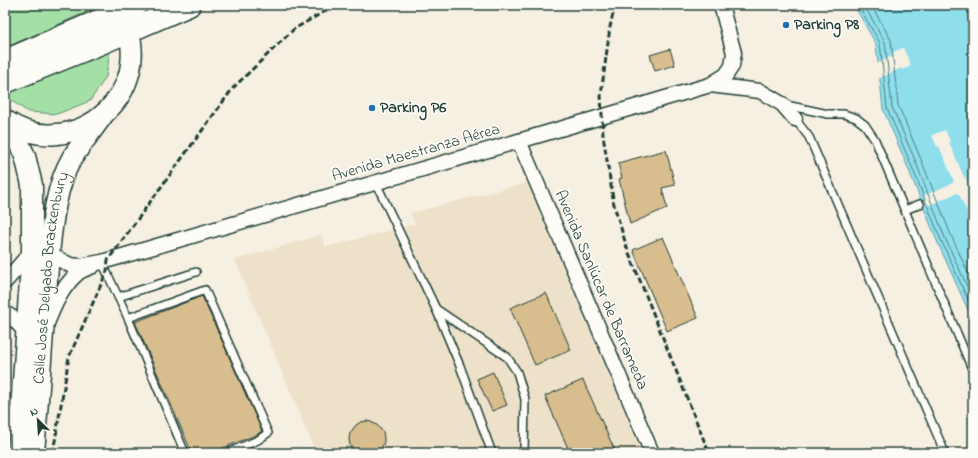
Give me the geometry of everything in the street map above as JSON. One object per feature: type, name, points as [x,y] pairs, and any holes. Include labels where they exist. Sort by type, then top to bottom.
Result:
[{"type":"main road","points":[[5,61],[125,13],[181,8]]},
{"type":"main road","points":[[132,55],[149,34],[181,8]]},
{"type":"main road","points":[[7,122],[22,130],[36,134],[50,135],[78,130],[91,124],[103,115],[115,103],[124,88],[129,72],[132,55],[125,13]]},
{"type":"main road","points":[[5,82],[125,13]]},
{"type":"main road","name":"Calle José Delgado Brackenbury","points":[[41,253],[52,223],[62,182],[72,159],[103,115]]},
{"type":"main road","name":"Calle José Delgado Brackenbury","points":[[7,122],[25,156],[32,185],[41,253],[35,332],[34,453]]},
{"type":"main road","name":"Calle José Delgado Brackenbury","points":[[18,453],[13,413],[35,332]]},
{"type":"street","name":"Avenida Maestranza Aérea","points":[[102,262],[710,85],[726,75],[732,66],[734,53],[721,5]]},
{"type":"street","points":[[710,85],[760,91],[782,104],[795,119]]},
{"type":"street","name":"Avenida Sanlúcar de Barrameda","points":[[519,141],[652,453]]},
{"type":"street","points":[[5,282],[41,253],[70,265],[80,266],[102,262]]},
{"type":"street","points":[[5,313],[35,332],[67,284],[80,272],[102,262]]},
{"type":"lane","points":[[782,104],[828,114],[844,114],[856,118],[865,125],[875,140],[973,371]]},
{"type":"lane","points":[[795,119],[809,137],[945,453]]},
{"type":"lane","points":[[376,183],[436,309],[460,366],[492,453]]},
{"type":"lane","points":[[905,210],[920,204]]},
{"type":"lane","points":[[102,262],[128,318],[186,453]]},
{"type":"lane","points":[[118,296],[196,272]]},
{"type":"lane","points":[[128,318],[205,290],[268,433],[258,440],[227,453]]},
{"type":"lane","points":[[436,309],[507,356],[517,372],[525,399],[524,453]]},
{"type":"shaded area","points":[[527,183],[642,453],[316,453],[235,260],[321,235],[326,247],[415,224],[411,213]]},
{"type":"green space","points":[[12,5],[82,5],[91,10],[5,48],[5,13]]},
{"type":"green space","points":[[110,51],[106,77],[90,101],[57,114],[28,112],[5,96],[5,94]]},
{"type":"water","points":[[854,5],[973,5],[973,321],[937,241],[883,109],[876,44]]},
{"type":"pier","points":[[903,48],[911,66],[902,70],[901,68],[878,79],[876,64],[894,55],[893,52]]},
{"type":"pier","points":[[945,130],[973,199],[973,225],[959,194],[957,193],[927,206],[923,196],[953,183],[954,181],[939,146],[937,147],[932,135]]},
{"type":"building","points":[[670,49],[675,65],[655,71],[650,55]]},
{"type":"building","points":[[666,150],[675,185],[662,188],[667,208],[630,224],[619,179],[622,178],[618,163]]},
{"type":"building","points":[[663,237],[698,318],[667,331],[633,250]]},
{"type":"building","points":[[546,293],[571,350],[535,365],[510,308]]},
{"type":"building","points":[[202,296],[262,431],[256,435],[210,453],[192,453],[135,322]]},
{"type":"building","points":[[493,372],[507,405],[492,411],[477,379]]},
{"type":"building","points":[[583,380],[616,453],[570,453],[545,396]]},
{"type":"building","points":[[367,421],[377,425],[383,432],[384,442],[381,450],[377,453],[356,453],[350,445],[350,433],[356,425]]},
{"type":"railway","points":[[53,453],[69,357],[107,271],[108,260],[233,88],[294,29],[336,5]]},
{"type":"railway","points":[[615,5],[610,27],[601,95],[603,135],[614,205],[627,248],[709,453]]},
{"type":"place","name":"Parking P8","points":[[786,25]]},
{"type":"place","name":"Parking P6","points":[[372,108]]}]
